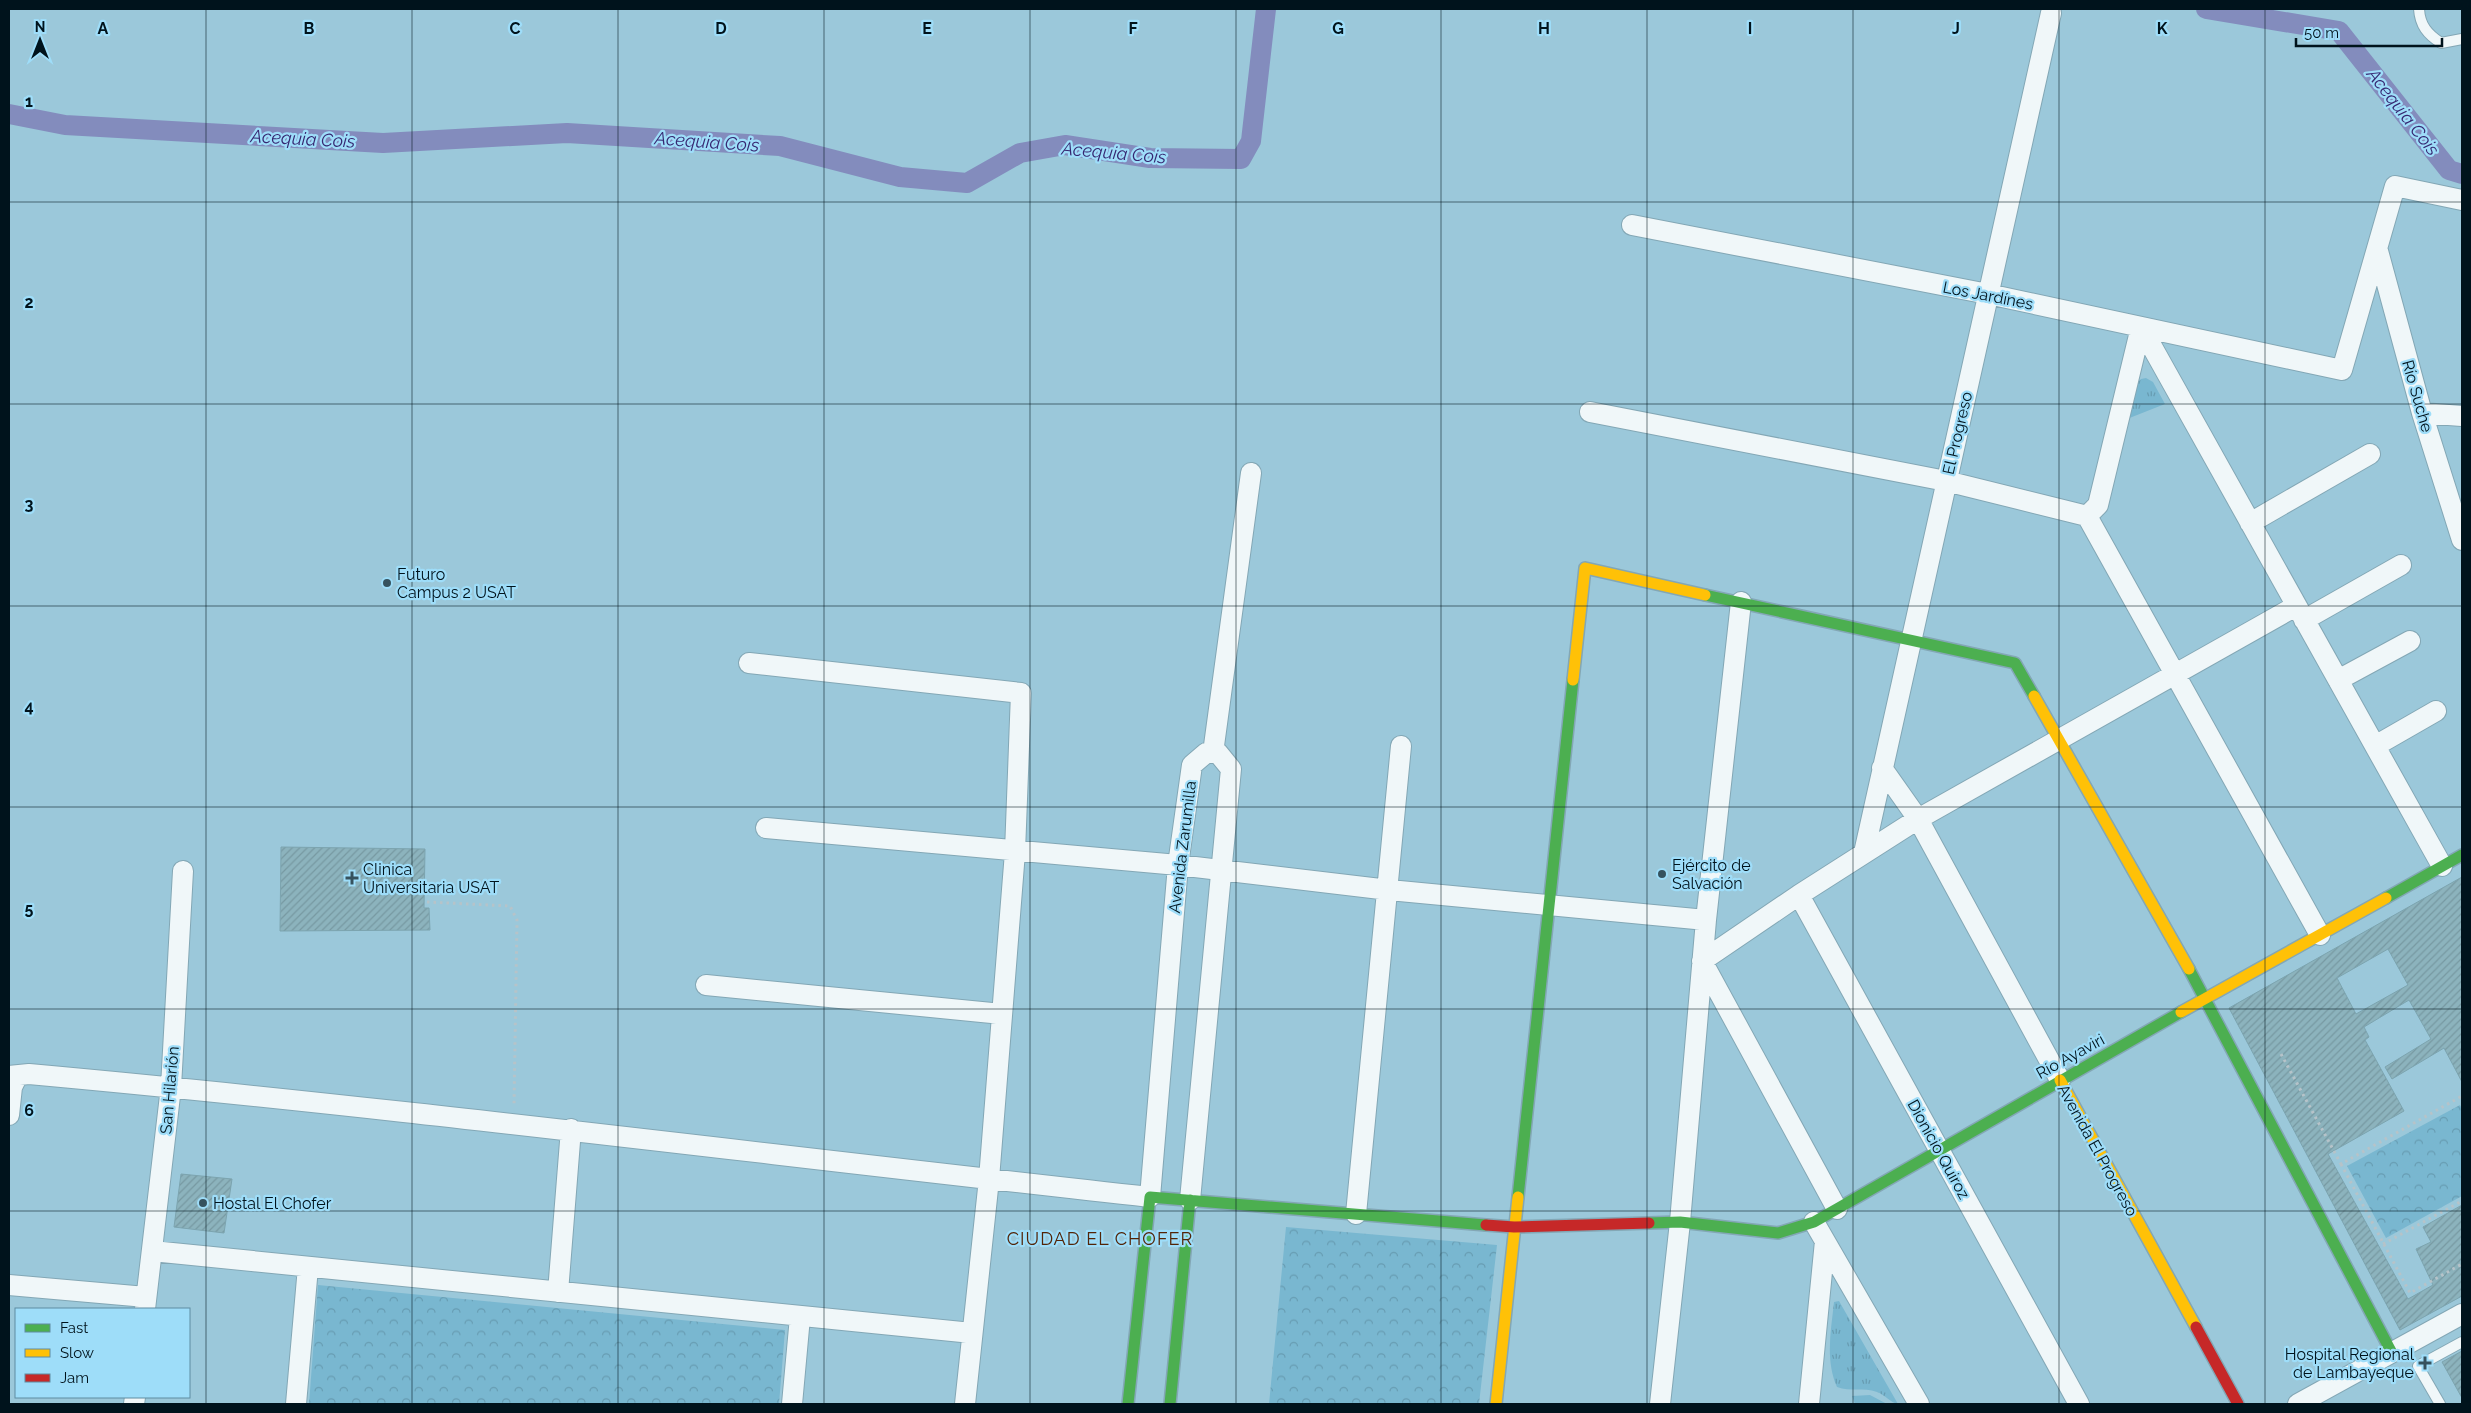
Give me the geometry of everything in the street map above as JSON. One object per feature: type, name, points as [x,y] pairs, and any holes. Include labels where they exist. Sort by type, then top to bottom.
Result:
[{"type":"street","name":"El Progreso","points":[[1864,852],[2051,13]]},
{"type":"street","points":[[2377,250],[2395,186],[2462,200]]},
{"type":"street","name":"Los Jardínes","points":[[1632,225],[1988,294],[2342,370],[2377,250]]},
{"type":"street","name":"Río Suche","points":[[2377,250],[2422,413],[2462,540]]},
{"type":"street","points":[[2087,516],[2098,505],[2141,327]]},
{"type":"street","points":[[2141,327],[2442,866]]},
{"type":"street","points":[[1590,412],[1946,481],[2087,516],[2320,935]]},
{"type":"street","points":[[2422,413],[2462,416]]},
{"type":"street","points":[[2250,523],[2370,454]]},
{"type":"street","points":[[1170,1404],[1231,769],[1218,754],[1212,754],[1251,473]]},
{"type":"street","points":[[1702,961],[1864,852],[1918,819],[2176,675],[2401,565]]},
{"type":"street","points":[[1496,1404],[1585,568],[2015,663],[2206,998],[2392,1353]]},
{"type":"street","points":[[1660,1404],[1680,1222],[1706,920],[1740,602]]},
{"type":"street","points":[[2338,680],[2410,640]]},
{"type":"street","points":[[748,662],[1021,693],[1016,852],[989,1179],[965,1404]]},
{"type":"street","points":[[2375,746],[2436,711]]},
{"type":"street","points":[[1356,1214],[1389,890],[1401,746]]},
{"type":"street","name":"Avenida Zarumilla","points":[[1128,1404],[1150,1197],[1178,866],[1192,766],[1206,754],[1212,754]]},
{"type":"street","name":"Avenida El Progreso","points":[[1882,768],[1918,819],[2238,1404]]},
{"type":"street","points":[[766,828],[1222,870],[1389,890],[1706,920]]},
{"type":"street","name":"Río Ayaviri","points":[[1150,1197],[1514,1227],[1680,1222],[1778,1234],[1814,1222],[2060,1080],[2462,855]]},
{"type":"street","name":"San Hilarión","points":[[146,1303],[171,1087],[183,871]]},
{"type":"street","name":"Dionicio Quiroz","points":[[1799,895],[1939,1150],[2073,1402]]},
{"type":"street","points":[[1702,961],[1837,1209]]},
{"type":"street","points":[[706,985],[1002,1014]]},
{"type":"street","points":[[9,1114],[13,1076],[29,1074],[571,1129],[1150,1197]]},
{"type":"street","points":[[558,1292],[571,1129]]},
{"type":"street","points":[[1814,1222],[1920,1404]]},
{"type":"street","points":[[1809,1404],[1825,1241]]},
{"type":"street","points":[[152,1251],[800,1317],[972,1332]]},
{"type":"street","points":[[296,1404],[308,1267]]},
{"type":"street","points":[[9,1285],[146,1303]]},
{"type":"street","points":[[2298,1404],[2462,1314]]},
{"type":"street","points":[[792,1404],[800,1317]]},
{"type":"lane","points":[[2419,9],[2420,21],[2430,36],[2441,43],[2462,39]]},
{"type":"lane","points":[[2440,1404],[2418,1366],[2462,1342]]},
{"type":"path","points":[[427,902],[510,906],[517,920],[513,1082],[515,1123]]},
{"type":"path","points":[[2281,1054],[2410,1293],[2462,1264]]},
{"type":"path","points":[[2341,1164],[2462,1097]]},
{"type":"path","points":[[2384,1244],[2462,1201]]},
{"type":"green space","points":[[2146,378],[2153,382],[2165,404],[2127,419],[2137,383],[2141,379]]},
{"type":"green space","points":[[2460,1105],[2462,1109],[2462,1196],[2386,1238],[2347,1166]]},
{"type":"green space","points":[[1286,1227],[1497,1245],[1479,1404],[1269,1404]]},
{"type":"green space","points":[[318,1285],[785,1330],[779,1404],[309,1404]]},
{"type":"green space","points":[[1839,1301],[1898,1404],[1877,1392],[1837,1387],[1831,1366],[1830,1335],[1834,1302]]},
{"type":"green space","points":[[1870,1395],[1887,1404],[1855,1404],[1852,1396]]},
{"type":"building","name":"Clinica Universitaria USAT","points":[[281,847],[425,849],[424,908],[429,908],[430,930],[280,931]]},
{"type":"building","points":[[2462,877],[2462,1082],[2444,1048],[2392,1079],[2385,1067],[2431,1039],[2409,1000],[2364,1027],[2369,1037],[2365,1040],[2404,1111],[2328,1154],[2408,1299],[2433,1285],[2416,1249],[2431,1242],[2423,1227],[2462,1205],[2462,1296],[2400,1330],[2229,1008]],"holes":[[[2388,949],[2408,985],[2356,1014],[2337,978]]]},
{"type":"building","name":"Hostal El Chofer","points":[[181,1174],[232,1179],[224,1233],[174,1227]]},
{"type":"building","points":[[2462,1351],[2462,1398],[2442,1362]]},
{"type":"waterway","name":"Acequia Cois","points":[[9,114],[65,125],[383,143],[567,133],[780,146],[900,177],[967,183],[1020,153],[1065,145],[1150,158],[1241,159],[1251,141],[1266,9]]},
{"type":"waterway","name":"Acequia Cois","points":[[2206,9],[2339,31],[2449,170],[2462,174]]},
{"type":"traffic: fast","points":[[1705,595],[2015,663],[2034,696]]},
{"type":"traffic: fast","points":[[1518,1197],[1573,680]]},
{"type":"traffic: fast","points":[[2386,898],[2462,855]]},
{"type":"traffic: fast","points":[[2189,969],[2392,1353]]},
{"type":"traffic: fast","points":[[1649,1223],[1680,1222],[1778,1233],[1814,1222],[2181,1012]]},
{"type":"traffic: fast","points":[[1128,1404],[1150,1197],[1486,1225]]},
{"type":"traffic: fast","points":[[1170,1404],[1190,1200]]},
{"type":"traffic: slow","points":[[1573,680],[1585,568],[1705,595]]},
{"type":"traffic: slow","points":[[2034,696],[2189,969]]},
{"type":"traffic: slow","points":[[2181,1012],[2386,898]]},
{"type":"traffic: slow","points":[[2060,1080],[2196,1327]]},
{"type":"traffic: slow","points":[[1496,1404],[1518,1197]]},
{"type":"traffic: jam","points":[[1486,1225],[1514,1227],[1649,1223]]},
{"type":"traffic: jam","points":[[2196,1327],[2238,1404]]},
{"type":"place","name":"Futuro Campus 2 USAT","points":[[387,583]]},
{"type":"place","name":"Ejército de Salvación","points":[[1662,874]]},
{"type":"place","name":"Clinica Universitaria USAT","points":[[352,878]]},
{"type":"place","name":"Hostal El Chofer","points":[[203,1203]]},
{"type":"place","name":"Hospital Regional de Lambayeque","points":[[2425,1363]]},
{"type":"district","name":"CIUDAD EL CHOFER","points":[[1100,1239]]}]
